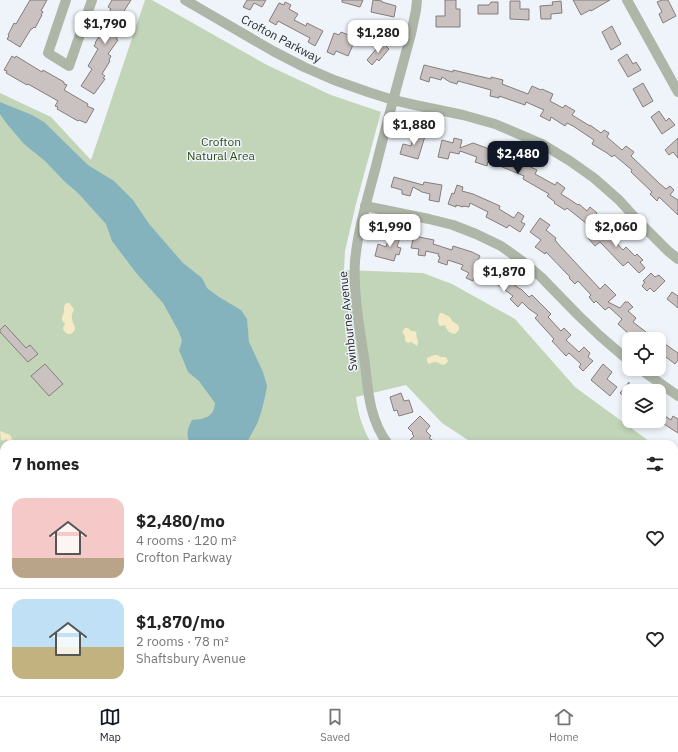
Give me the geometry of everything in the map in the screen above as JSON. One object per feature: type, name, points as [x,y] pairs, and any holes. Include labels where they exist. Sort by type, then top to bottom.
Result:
[{"type":"street","points":[[66,0],[48,53],[69,66],[92,0]]},
{"type":"street","name":"Crofton Parkway","points":[[185,0],[273,51],[334,80],[394,100],[463,115],[495,124],[542,144],[594,178],[619,200],[639,222],[678,259]]},
{"type":"street","name":"Swinburne Avenue","points":[[386,440],[377,426],[370,404],[356,299],[356,254],[365,206],[411,34],[416,10],[416,0]]},
{"type":"street","points":[[627,0],[678,92]]},
{"type":"street","points":[[365,206],[453,225],[501,246],[541,277],[578,315],[622,355]]},
{"type":"street","points":[[650,376],[678,396]]},
{"type":"green space","name":"Crofton Natural Area","points":[[145,0],[152,0],[267,65],[331,95],[381,112],[356,204],[345,251],[344,270],[423,273],[452,284],[515,319],[575,387],[622,421],[622,428],[631,428],[648,440],[468,440],[442,423],[406,385],[356,397],[361,422],[370,440],[0,440],[0,93],[51,117],[91,160]]},
{"type":"sand","points":[[69,303],[74,309],[72,318],[75,330],[71,334],[64,331],[63,328],[65,324],[62,318],[65,304]]},
{"type":"sand","points":[[440,313],[450,317],[452,321],[458,325],[459,330],[455,334],[448,331],[445,325],[440,326],[438,320]]},
{"type":"sand","points":[[405,328],[416,332],[418,342],[417,346],[411,342],[408,343],[405,341],[405,336],[402,332]]},
{"type":"sand","points":[[434,355],[446,357],[448,361],[445,365],[437,362],[429,364],[427,358]]},
{"type":"sand","points":[[0,431],[10,435],[12,438],[11,440],[1,440]]},
{"type":"water","points":[[0,102],[32,115],[44,122],[88,165],[114,181],[133,200],[150,225],[183,263],[202,278],[207,288],[241,310],[247,319],[249,342],[263,372],[267,386],[261,413],[248,440],[189,440],[189,426],[192,420],[205,418],[211,414],[215,403],[199,381],[188,372],[179,350],[182,341],[179,332],[163,303],[137,274],[112,241],[106,224],[78,193],[45,161],[24,144],[0,114]]},
{"type":"building","points":[[30,0],[47,0],[41,11],[43,12],[42,15],[35,28],[34,27],[31,29],[20,47],[7,39],[14,23],[16,24]]},
{"type":"building","points":[[112,0],[131,0],[122,14],[124,16],[122,19],[124,20],[115,34],[118,36],[116,39],[118,40],[108,54],[111,56],[110,61],[102,74],[105,76],[103,78],[105,79],[94,94],[81,86],[92,69],[88,66],[98,49],[94,46],[104,28],[101,27],[111,9],[108,7]]},
{"type":"building","points":[[247,0],[266,0],[262,7],[254,3],[250,10],[243,7]]},
{"type":"building","points":[[342,0],[363,0],[360,7],[342,2]]},
{"type":"building","points":[[373,0],[382,1],[396,6],[394,17],[371,12]]},
{"type":"building","points":[[445,0],[456,0],[456,9],[460,9],[460,27],[436,27],[436,16],[445,16]]},
{"type":"building","points":[[573,0],[610,0],[581,15]]},
{"type":"building","points":[[668,0],[676,16],[663,23],[659,14],[662,12],[657,2]]},
{"type":"building","points":[[510,1],[520,1],[520,9],[529,9],[529,20],[510,19]]},
{"type":"building","points":[[561,1],[562,13],[551,14],[551,19],[541,19],[540,6],[553,5],[552,2]]},
{"type":"building","points":[[285,2],[291,5],[289,9],[298,14],[294,20],[306,26],[307,23],[323,31],[315,46],[308,42],[310,38],[278,21],[276,25],[269,21],[279,3],[284,5]]},
{"type":"building","points":[[491,2],[498,2],[498,14],[478,14],[478,5],[489,5]]},
{"type":"building","points":[[612,26],[621,44],[611,50],[602,32]]},
{"type":"building","points":[[341,32],[356,38],[348,56],[336,51],[334,55],[327,52],[334,33],[339,35]]},
{"type":"building","points":[[382,42],[389,49],[379,61],[377,59],[372,65],[367,60]]},
{"type":"building","points":[[627,54],[633,64],[636,62],[641,70],[628,77],[618,60]]},
{"type":"building","points":[[12,56],[15,58],[16,56],[42,72],[43,70],[64,82],[64,84],[67,85],[64,90],[88,104],[87,106],[94,109],[86,123],[79,120],[78,121],[57,109],[58,107],[55,106],[58,101],[6,73],[7,71],[4,70]]},
{"type":"building","points":[[424,65],[453,72],[453,70],[491,79],[491,77],[503,80],[502,84],[528,94],[532,86],[553,94],[550,101],[563,108],[565,105],[575,111],[572,115],[601,133],[604,130],[609,133],[607,137],[622,150],[626,146],[634,152],[631,156],[660,184],[666,189],[670,186],[674,190],[670,195],[678,200],[678,215],[659,197],[657,201],[650,194],[652,192],[631,172],[632,170],[614,155],[612,157],[592,144],[594,140],[573,126],[567,123],[565,126],[551,117],[550,121],[540,116],[544,110],[526,102],[525,105],[499,96],[499,98],[490,96],[491,90],[458,81],[457,84],[442,77],[441,80],[430,77],[429,82],[420,79]]},
{"type":"building","points":[[643,83],[653,101],[643,107],[633,89]]},
{"type":"building","points":[[659,111],[666,121],[669,118],[675,125],[662,134],[651,117]]},
{"type":"building","points":[[415,131],[426,133],[418,159],[400,154],[403,144],[411,146]]},
{"type":"building","points":[[454,138],[462,140],[460,148],[473,143],[492,150],[491,152],[512,161],[513,158],[521,161],[520,162],[537,170],[535,174],[555,185],[557,182],[565,188],[561,194],[578,205],[579,204],[587,211],[590,207],[597,213],[587,224],[567,208],[565,210],[554,203],[555,202],[547,196],[549,194],[523,179],[524,176],[488,161],[487,166],[475,162],[477,157],[460,151],[459,154],[450,152],[448,159],[438,157],[442,140],[453,143]]},
{"type":"building","points":[[678,138],[678,158],[673,152],[669,155],[665,150]]},
{"type":"building","points":[[394,177],[423,185],[424,182],[442,185],[439,202],[429,200],[430,194],[413,187],[410,196],[402,194],[402,190],[391,187]]},
{"type":"building","points":[[457,185],[463,187],[462,191],[473,194],[500,206],[499,209],[514,218],[518,212],[524,216],[521,222],[525,224],[520,232],[509,225],[507,228],[486,217],[488,212],[470,203],[469,207],[456,205],[456,207],[448,204]]},
{"type":"building","points":[[540,218],[550,225],[546,230],[556,238],[555,240],[560,246],[600,289],[605,284],[616,295],[608,302],[620,308],[625,302],[628,302],[633,307],[628,311],[636,318],[633,322],[646,332],[627,332],[618,324],[622,319],[609,307],[605,310],[596,301],[594,303],[589,297],[591,295],[578,281],[575,284],[546,252],[545,254],[535,247],[541,240],[530,232]]},
{"type":"building","points":[[605,221],[613,229],[608,234],[623,250],[626,247],[635,256],[637,254],[643,260],[640,262],[645,268],[639,273],[628,262],[623,266],[600,242],[595,246],[588,238]]},
{"type":"building","points":[[391,231],[401,234],[397,247],[401,248],[399,255],[396,254],[394,261],[375,256],[378,244],[386,247]]},
{"type":"building","points":[[414,236],[434,240],[433,244],[452,250],[453,246],[472,252],[480,256],[476,264],[495,274],[499,268],[506,273],[504,277],[521,289],[529,297],[532,295],[551,314],[548,317],[561,331],[564,328],[571,335],[566,340],[579,352],[584,347],[590,353],[588,357],[593,361],[583,371],[579,367],[581,364],[569,353],[566,356],[552,341],[554,339],[535,318],[538,315],[522,302],[518,307],[510,299],[513,296],[486,276],[483,281],[475,277],[473,281],[466,278],[469,273],[461,269],[463,265],[448,260],[447,265],[438,262],[440,257],[438,256],[439,254],[426,251],[425,256],[418,255],[419,249],[411,248]]},
{"type":"building","points":[[651,273],[655,277],[659,275],[665,281],[654,292],[650,288],[647,291],[642,286],[645,282],[643,281]]},
{"type":"building","points":[[672,292],[678,296],[678,308],[667,299]]},
{"type":"building","points":[[5,325],[26,348],[30,345],[38,354],[28,362],[0,332]]},
{"type":"building","points":[[666,345],[678,353],[678,360],[675,364],[666,357]]},
{"type":"building","points":[[45,364],[63,384],[49,396],[31,376]]},
{"type":"building","points":[[603,364],[612,372],[607,379],[617,387],[610,396],[591,380]]},
{"type":"building","points":[[401,393],[404,401],[409,400],[413,412],[399,416],[397,410],[394,411],[390,397]]},
{"type":"building","points":[[420,416],[430,426],[426,431],[431,436],[429,438],[432,440],[410,440],[414,436],[408,428]]},
{"type":"building","points":[[673,416],[678,419],[678,433],[666,425],[666,417],[671,420]]}]
